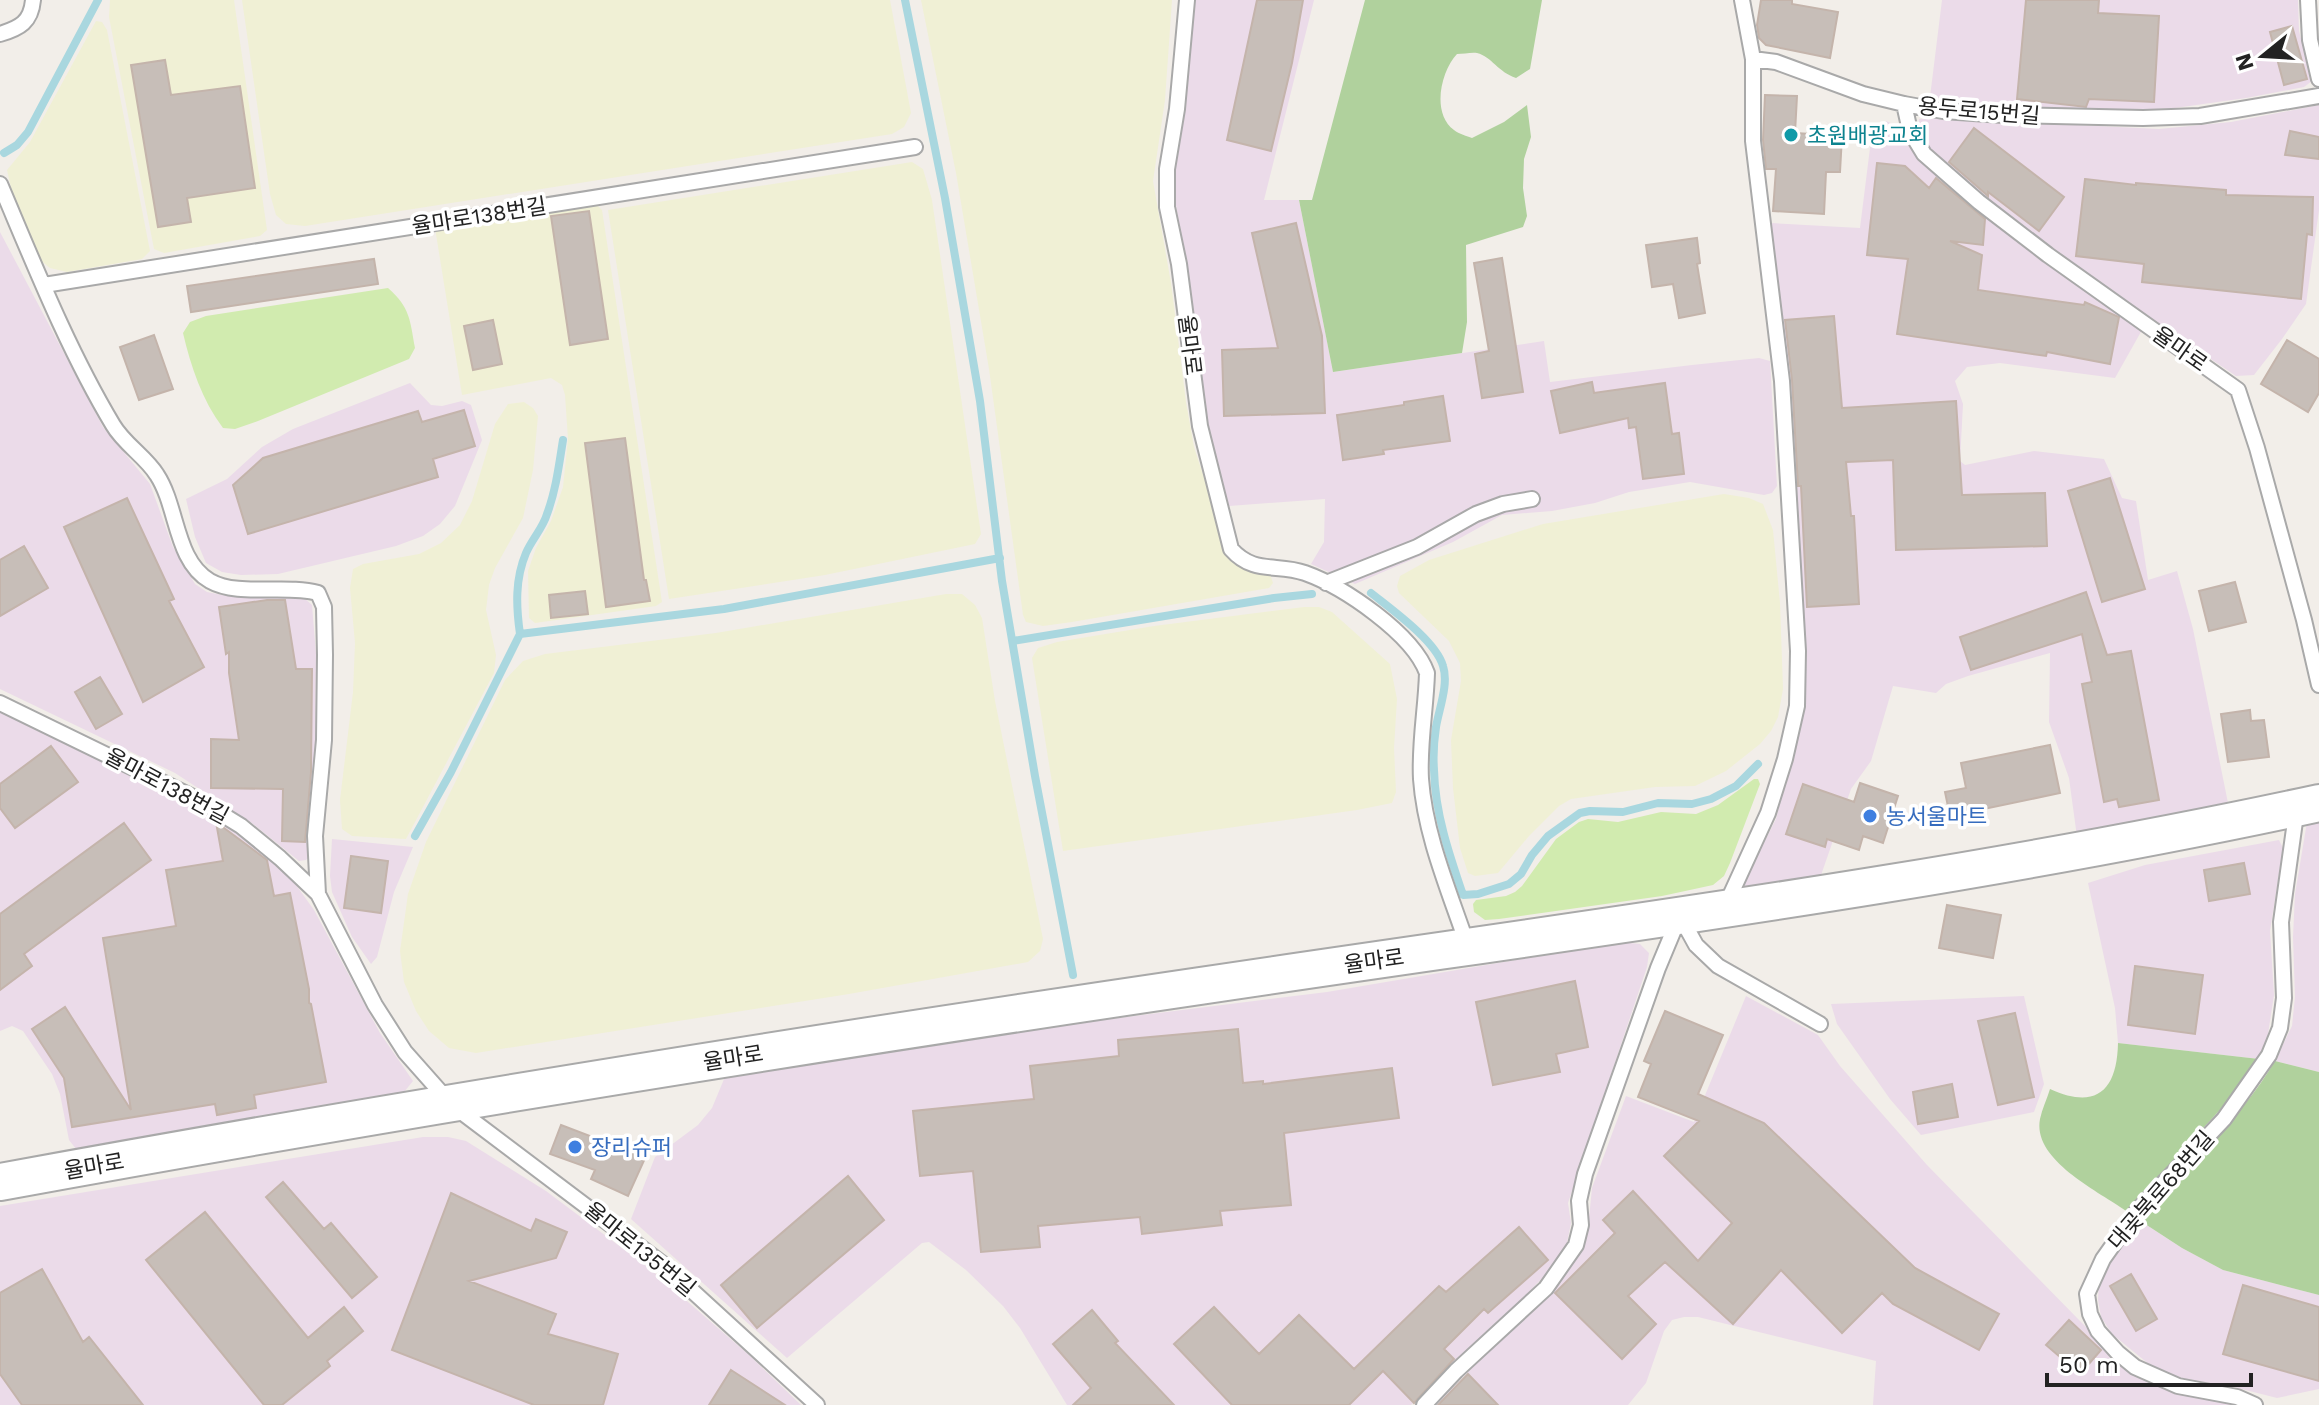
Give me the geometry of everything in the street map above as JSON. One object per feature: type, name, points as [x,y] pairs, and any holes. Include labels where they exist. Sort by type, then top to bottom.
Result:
[{"type":"street","name":"율마로","points":[[0,1182],[599,1078],[1679,916],[2225,823],[2308,805]]},
{"type":"lane","points":[[0,34],[25,24],[32,12],[33,0]]},
{"type":"lane","name":"율마로","points":[[1187,0],[1177,109],[1167,169],[1167,207],[1179,264],[1200,426],[1231,549],[1243,561],[1304,573],[1354,596],[1388,625],[1422,661],[1427,673],[1421,756],[1425,805],[1468,947]]},
{"type":"lane","points":[[1725,908],[1768,813],[1797,706],[1798,651],[1782,381],[1753,141],[1753,59],[1742,0]]},
{"type":"lane","points":[[2308,0],[2310,40],[2319,79]]},
{"type":"lane","name":"용두로15번길","points":[[1753,59],[1776,62],[1863,94],[1904,104],[1943,111],[2003,115],[2200,116],[2319,96]]},
{"type":"lane","name":"율마로","points":[[1904,104],[1910,131],[1924,154],[1979,202],[2238,390],[2269,491],[2319,685]]},
{"type":"lane","name":"율마로138번길","points":[[44,285],[915,147]]},
{"type":"lane","name":"율마로138번길","points":[[0,184],[44,285],[115,429],[156,473],[168,496],[195,571],[213,583],[238,588],[303,589],[318,593],[324,607],[324,740],[315,836],[318,894]]},
{"type":"lane","points":[[1326,583],[1417,547],[1476,514],[1503,504],[1532,499]]},
{"type":"lane","name":"율마로138번길","points":[[0,703],[197,799],[241,826],[280,858],[318,894],[375,1005],[405,1052],[452,1105]]},
{"type":"lane","name":"율마로","points":[[2280,1028],[2284,998],[2281,922],[2308,805]]},
{"type":"lane","points":[[1679,916],[1696,945],[1718,966],[1820,1024]]},
{"type":"lane","points":[[1424,1405],[1546,1288],[1576,1245],[1581,1225],[1579,1201],[1585,1174],[1679,916]]},
{"type":"lane","name":"대곶북로68번길","points":[[2255,1405],[2237,1397],[2178,1386],[2135,1367],[2098,1331],[2090,1314],[2087,1294],[2103,1259],[2137,1211],[2224,1119],[2244,1093],[2269,1055],[2280,1028]]},
{"type":"lane","name":"율마로135번길","points":[[452,1105],[664,1265],[817,1405]]},
{"type":"shaded area","points":[[1194,0],[1314,0],[1264,200],[1299,200],[1333,372],[1544,341],[1550,382],[1759,358],[1770,361],[1777,486],[1772,493],[1764,495],[1690,482],[1629,492],[1595,503],[1552,511],[1502,515],[1453,542],[1355,584],[1311,564],[1324,542],[1325,499],[1229,506],[1208,427],[1189,279],[1175,200],[1174,165]]},
{"type":"shaded area","points":[[1942,0],[2298,0],[2299,31],[2312,81],[2304,87],[2246,98],[2175,108],[2118,111],[1985,106],[1930,97]]},
{"type":"shaded area","points":[[2319,105],[2319,210],[2306,304],[2254,375],[2236,376],[2067,262],[1931,154],[1919,133],[1919,119],[2159,129],[2231,122]]},
{"type":"shaded area","points":[[1886,121],[1893,124],[1920,157],[2041,258],[2142,330],[2115,378],[2000,363],[1967,367],[1955,381],[1963,404],[1960,461],[1965,465],[2034,451],[2104,459],[2122,498],[2136,501],[2148,580],[2177,571],[2193,629],[2229,808],[2077,837],[2069,778],[2049,722],[2050,653],[1968,676],[1946,684],[1936,693],[1893,686],[1871,761],[1851,789],[1820,878],[1740,890],[1776,819],[1804,705],[1804,652],[1771,223],[1860,228],[1872,132]]},
{"type":"shaded area","points":[[0,232],[103,427],[150,484],[173,547],[195,584],[207,592],[222,595],[290,595],[304,598],[312,605],[316,654],[315,744],[312,853],[306,860],[299,861],[253,824],[175,773],[0,689]]},
{"type":"shaded area","points":[[410,383],[431,405],[462,401],[471,405],[482,440],[455,506],[440,524],[423,536],[396,546],[278,574],[241,575],[222,572],[206,563],[195,537],[186,499],[227,479],[262,447],[293,429]]},
{"type":"shaded area","points":[[0,712],[208,814],[258,847],[291,878],[314,910],[380,1033],[413,1081],[400,1097],[76,1149],[69,1140],[60,1094],[52,1074],[23,1031],[12,1026],[0,1031]]},
{"type":"shaded area","points":[[2319,819],[2319,1072],[2275,1061],[2292,1026],[2295,894],[2307,822]]},
{"type":"shaded area","points":[[332,839],[413,847],[394,892],[377,957],[371,964],[352,937],[332,892]]},
{"type":"shaded area","points":[[2279,840],[2283,848],[2270,931],[2274,995],[2268,1034],[2259,1059],[2118,1043],[2115,1008],[2088,883],[2145,865]]},
{"type":"shaded area","points":[[1621,942],[1640,944],[1649,953],[1647,967],[1568,1203],[1571,1223],[1567,1243],[1547,1273],[1527,1294],[1411,1405],[1067,1405],[1003,1306],[966,1270],[929,1242],[922,1243],[787,1358],[631,1219],[655,1157],[698,1125],[712,1108],[727,1072],[958,1038],[1327,992]]},
{"type":"shaded area","points":[[1746,996],[1818,1035],[1840,1066],[1927,1165],[2131,1373],[2175,1392],[2235,1405],[1873,1405],[1876,1361],[1698,1317],[1684,1317],[1672,1320],[1664,1331],[1646,1383],[1628,1405],[1436,1405],[1571,1266],[1582,1248],[1588,1228],[1592,1188],[1626,1096],[1694,1122]]},
{"type":"shaded area","points":[[2024,996],[2044,1084],[2034,1112],[1921,1135],[1890,1099],[1837,1024],[1831,1004]]},
{"type":"shaded area","points":[[423,1137],[466,1141],[546,1191],[650,1269],[801,1405],[0,1405],[0,1206]]},
{"type":"shaded area","points":[[2139,1220],[2223,1270],[2319,1295],[2319,1389],[2277,1398],[2180,1378],[2150,1365],[2112,1334],[2101,1317],[2099,1281]]},
{"type":"green space","points":[[110,0],[234,0],[267,230],[260,236],[164,253],[154,249],[109,17]]},
{"type":"green space","points":[[242,0],[890,0],[911,113],[904,127],[892,134],[305,226],[286,224],[276,215],[270,194]]},
{"type":"green space","points":[[921,0],[1172,0],[1165,100],[1153,181],[1171,283],[1186,402],[1194,447],[1230,557],[1244,568],[1270,574],[1273,583],[1269,588],[1072,622],[1043,626],[1026,622],[989,369],[956,173]]},
{"type":"green space","points":[[1365,0],[1542,0],[1530,69],[1516,78],[1482,55],[1457,54],[1451,61],[1441,92],[1447,123],[1472,138],[1504,122],[1527,105],[1531,137],[1524,159],[1523,188],[1527,216],[1523,227],[1466,245],[1467,322],[1462,353],[1333,372],[1299,200],[1312,200]]},
{"type":"green space","points":[[96,21],[102,22],[107,30],[150,251],[142,259],[67,272],[50,268],[39,259],[14,201],[7,170],[30,142]]},
{"type":"green space","points":[[912,162],[923,169],[932,200],[981,534],[975,544],[825,575],[669,599],[608,210]]},
{"type":"green space","points":[[596,204],[602,210],[662,602],[656,606],[535,623],[529,618],[528,571],[563,487],[568,439],[565,395],[562,385],[551,378],[462,395],[435,228]]},
{"type":"green space","points":[[388,288],[401,301],[410,322],[415,348],[409,359],[258,421],[235,429],[223,428],[203,395],[190,358],[183,333],[190,322],[206,316]]},
{"type":"green space","points":[[524,402],[538,416],[533,470],[523,518],[489,585],[486,610],[496,655],[494,673],[406,839],[352,836],[342,829],[340,800],[353,692],[355,643],[350,588],[353,569],[363,564],[419,554],[441,543],[460,525],[472,501],[495,424],[508,404]]},
{"type":"green space","points":[[1724,494],[1763,504],[1773,530],[1780,603],[1783,689],[1778,717],[1771,731],[1760,744],[1726,771],[1695,786],[1655,787],[1571,799],[1559,806],[1529,836],[1498,873],[1475,876],[1468,873],[1460,848],[1451,740],[1461,681],[1460,663],[1449,641],[1399,593],[1397,586],[1400,576],[1429,560],[1543,524]]},
{"type":"green space","points":[[946,594],[962,594],[975,605],[982,618],[995,701],[1043,939],[1040,951],[1028,962],[849,994],[476,1053],[449,1048],[429,1031],[416,1011],[404,982],[400,951],[408,894],[426,842],[505,680],[523,661],[545,654],[716,633]]},
{"type":"green space","points":[[1319,607],[1332,612],[1390,664],[1397,699],[1394,748],[1396,792],[1392,803],[1063,851],[1032,658],[1038,648],[1154,626]]},
{"type":"green space","points":[[1758,779],[1760,784],[1730,863],[1724,876],[1713,885],[1662,896],[1499,919],[1485,920],[1474,912],[1476,900],[1506,896],[1522,886],[1556,839],[1579,822],[1588,819],[1618,822],[1661,812],[1696,814],[1718,805]]},
{"type":"green space","points":[[2118,1043],[2259,1059],[2219,1111],[2126,1211],[2084,1184],[2056,1161],[2040,1134],[2040,1119],[2050,1089],[2080,1097],[2101,1092],[2113,1073]]},
{"type":"green space","points":[[2275,1061],[2319,1072],[2319,1295],[2223,1270],[2139,1220],[2229,1124]]},
{"type":"building","points":[[1257,0],[1303,0],[1271,151],[1227,140]]},
{"type":"building","points":[[1761,0],[1792,0],[1792,4],[1838,12],[1830,58],[1766,45],[1759,38],[1757,25]]},
{"type":"building","points":[[2026,0],[2099,0],[2098,13],[2159,16],[2154,102],[2089,99],[2086,107],[2017,99]]},
{"type":"building","points":[[2292,26],[2307,79],[2284,85],[2270,32]]},
{"type":"building","points":[[165,60],[171,95],[240,86],[255,188],[187,198],[191,222],[158,227],[131,65]]},
{"type":"building","name":"초원배광교회","points":[[1765,95],[1797,96],[1795,133],[1842,136],[1840,172],[1826,172],[1824,214],[1773,211],[1776,169],[1766,169],[1763,140]]},
{"type":"building","points":[[1974,128],[2064,197],[2039,231],[1988,192],[1988,196],[1949,162]]},
{"type":"building","points":[[2290,131],[2319,137],[2319,159],[2285,155]]},
{"type":"building","points":[[1877,163],[1905,166],[1929,188],[1936,178],[1985,219],[1983,245],[1950,241],[1982,255],[1978,290],[2084,305],[2085,302],[2119,317],[2110,364],[2047,352],[2046,356],[1897,334],[1908,259],[1867,255]]},
{"type":"building","points":[[2085,179],[2226,190],[2226,195],[2313,197],[2312,235],[2307,234],[2301,299],[2142,282],[2144,264],[2076,256]]},
{"type":"building","points":[[589,211],[608,339],[570,345],[551,216]]},
{"type":"building","points":[[1296,223],[1322,336],[1325,413],[1224,416],[1222,350],[1278,348],[1252,233]]},
{"type":"building","points":[[1697,238],[1700,263],[1697,264],[1705,313],[1679,318],[1673,284],[1652,287],[1646,245]]},
{"type":"building","points":[[1502,258],[1523,392],[1482,398],[1475,354],[1489,351],[1474,263]]},
{"type":"building","points":[[374,259],[378,284],[191,312],[187,286]]},
{"type":"building","points":[[1834,316],[1842,408],[1956,401],[1962,495],[2045,493],[2047,546],[1896,550],[1893,460],[1846,462],[1851,516],[1854,516],[1859,604],[1807,607],[1801,486],[1798,486],[1785,320]]},
{"type":"building","points":[[493,320],[502,364],[473,370],[464,326]]},
{"type":"building","points":[[154,335],[173,389],[139,400],[120,347]]},
{"type":"building","points":[[2287,340],[2319,359],[2319,393],[2308,412],[2261,384]]},
{"type":"building","points":[[1592,382],[1594,393],[1665,383],[1672,434],[1679,433],[1684,474],[1643,479],[1636,427],[1629,428],[1628,418],[1560,433],[1551,391]]},
{"type":"building","points":[[1443,396],[1450,441],[1383,450],[1384,454],[1343,460],[1337,415]]},
{"type":"building","points":[[464,410],[475,446],[433,459],[438,477],[248,534],[233,485],[263,458],[418,411],[422,422]]},
{"type":"building","points":[[625,438],[644,580],[650,601],[606,607],[585,443]]},
{"type":"building","points":[[2110,478],[2145,589],[2102,602],[2068,491]]},
{"type":"building","points":[[127,498],[174,599],[169,601],[204,667],[143,702],[64,527]]},
{"type":"building","points":[[24,546],[48,588],[0,616],[0,560]]},
{"type":"building","points":[[2235,582],[2246,622],[2209,631],[2199,591]]},
{"type":"building","points":[[585,591],[588,614],[551,618],[549,595]]},
{"type":"building","points":[[2086,592],[2107,655],[2131,651],[2159,800],[2119,807],[2117,799],[2104,802],[2082,684],[2092,682],[2082,634],[1971,670],[1960,637]]},
{"type":"building","points":[[285,600],[296,669],[312,669],[311,772],[305,842],[282,841],[283,789],[211,788],[211,739],[239,740],[229,652],[226,654],[219,607]]},
{"type":"building","points":[[100,677],[122,714],[96,729],[75,692]]},
{"type":"building","points":[[2250,710],[2251,721],[2264,720],[2269,757],[2228,762],[2221,714]]},
{"type":"building","points":[[2050,745],[2060,793],[1950,816],[1945,792],[1966,788],[1961,763]]},
{"type":"building","points":[[51,746],[78,782],[15,828],[0,808],[0,784]]},
{"type":"building","points":[[1860,783],[1898,796],[1883,843],[1863,836],[1859,850],[1827,839],[1825,847],[1786,834],[1803,784],[1854,802]]},
{"type":"building","points":[[216,822],[267,860],[274,896],[290,893],[326,1082],[254,1095],[256,1108],[217,1115],[215,1104],[72,1127],[64,1078],[32,1029],[65,1007],[131,1110],[103,938],[176,926],[166,870],[223,861]]},
{"type":"building","points":[[124,823],[151,860],[24,954],[32,966],[0,990],[0,914]]},
{"type":"building","points":[[351,856],[388,861],[381,913],[344,908]]},
{"type":"building","points":[[2244,863],[2250,894],[2209,901],[2204,870]]},
{"type":"building","points":[[1947,905],[2001,915],[1993,958],[1939,948]]},
{"type":"building","points":[[2135,966],[2203,975],[2195,1034],[2128,1025]]},
{"type":"building","points":[[1575,981],[1588,1047],[1556,1054],[1560,1072],[1493,1085],[1476,1002]]},
{"type":"building","points":[[1665,1011],[1723,1035],[1698,1094],[1764,1123],[1915,1268],[1999,1314],[1979,1350],[1893,1304],[1882,1293],[1842,1333],[1781,1270],[1733,1324],[1665,1262],[1628,1296],[1656,1324],[1622,1359],[1555,1293],[1615,1233],[1603,1220],[1633,1191],[1698,1261],[1732,1223],[1664,1156],[1699,1121],[1638,1097],[1651,1064],[1644,1061]]},
{"type":"building","points":[[2015,1013],[2034,1097],[1998,1105],[1978,1021]]},
{"type":"building","points":[[1238,1029],[1243,1083],[1263,1081],[1263,1084],[1392,1068],[1399,1118],[1284,1133],[1291,1205],[1220,1211],[1222,1225],[1142,1234],[1140,1217],[1038,1226],[1040,1247],[981,1252],[973,1171],[920,1176],[913,1111],[1034,1099],[1030,1066],[1119,1056],[1118,1040]]},
{"type":"building","points":[[1952,1084],[1958,1117],[1918,1124],[1913,1092]]},
{"type":"building","points":[[561,1125],[608,1143],[609,1139],[646,1156],[628,1196],[591,1179],[595,1170],[550,1154]]},
{"type":"building","points":[[848,1176],[884,1220],[757,1328],[721,1285]]},
{"type":"building","points":[[283,1182],[324,1229],[331,1223],[377,1277],[352,1298],[266,1197]]},
{"type":"building","points":[[451,1193],[531,1231],[536,1219],[567,1232],[556,1258],[469,1281],[556,1314],[548,1334],[618,1354],[603,1405],[534,1405],[392,1350]]},
{"type":"building","points":[[205,1212],[308,1338],[344,1307],[363,1331],[327,1361],[330,1366],[282,1405],[264,1405],[146,1260]]},
{"type":"building","points":[[1519,1227],[1548,1260],[1488,1313],[1484,1309],[1444,1349],[1454,1359],[1414,1403],[1383,1371],[1349,1405],[1232,1405],[1174,1344],[1214,1307],[1259,1354],[1299,1315],[1354,1369],[1439,1286],[1446,1292]]},
{"type":"building","points":[[42,1269],[83,1342],[89,1337],[143,1405],[22,1405],[0,1374],[0,1293]]},
{"type":"building","points":[[2131,1274],[2157,1319],[2136,1331],[2110,1286]]},
{"type":"building","points":[[2243,1285],[2319,1307],[2319,1381],[2223,1354]]},
{"type":"building","points":[[1092,1310],[1118,1341],[1115,1343],[1174,1405],[1073,1405],[1091,1388],[1053,1344]]},
{"type":"building","points":[[2069,1320],[2101,1350],[2080,1374],[2046,1345]]},
{"type":"building","points":[[731,1370],[785,1405],[709,1405]]},
{"type":"building","points":[[1468,1374],[1498,1405],[1438,1405]]},
{"type":"waterway","points":[[4,153],[17,145],[28,132],[98,0]]},
{"type":"waterway","points":[[905,0],[945,198],[980,401],[1002,581],[1073,975]]},
{"type":"waterway","points":[[563,440],[550,505],[526,553],[520,573],[517,603],[520,634],[724,609],[1000,558]]},
{"type":"waterway","points":[[1371,593],[1432,646],[1443,666],[1444,688],[1434,743],[1435,786],[1444,833],[1463,895],[1478,894],[1509,884],[1521,874],[1548,836],[1580,813],[1623,812],[1658,803],[1692,804],[1711,799],[1736,786],[1758,764]]},
{"type":"waterway","points":[[1013,641],[1312,594]]},
{"type":"waterway","points":[[415,836],[451,772],[520,634]]},
{"type":"place","name":"초원배광교회","points":[[1791,135]]},
{"type":"place","name":"농서울마트","points":[[1870,816]]},
{"type":"place","name":"장리슈퍼","points":[[575,1147]]}]
